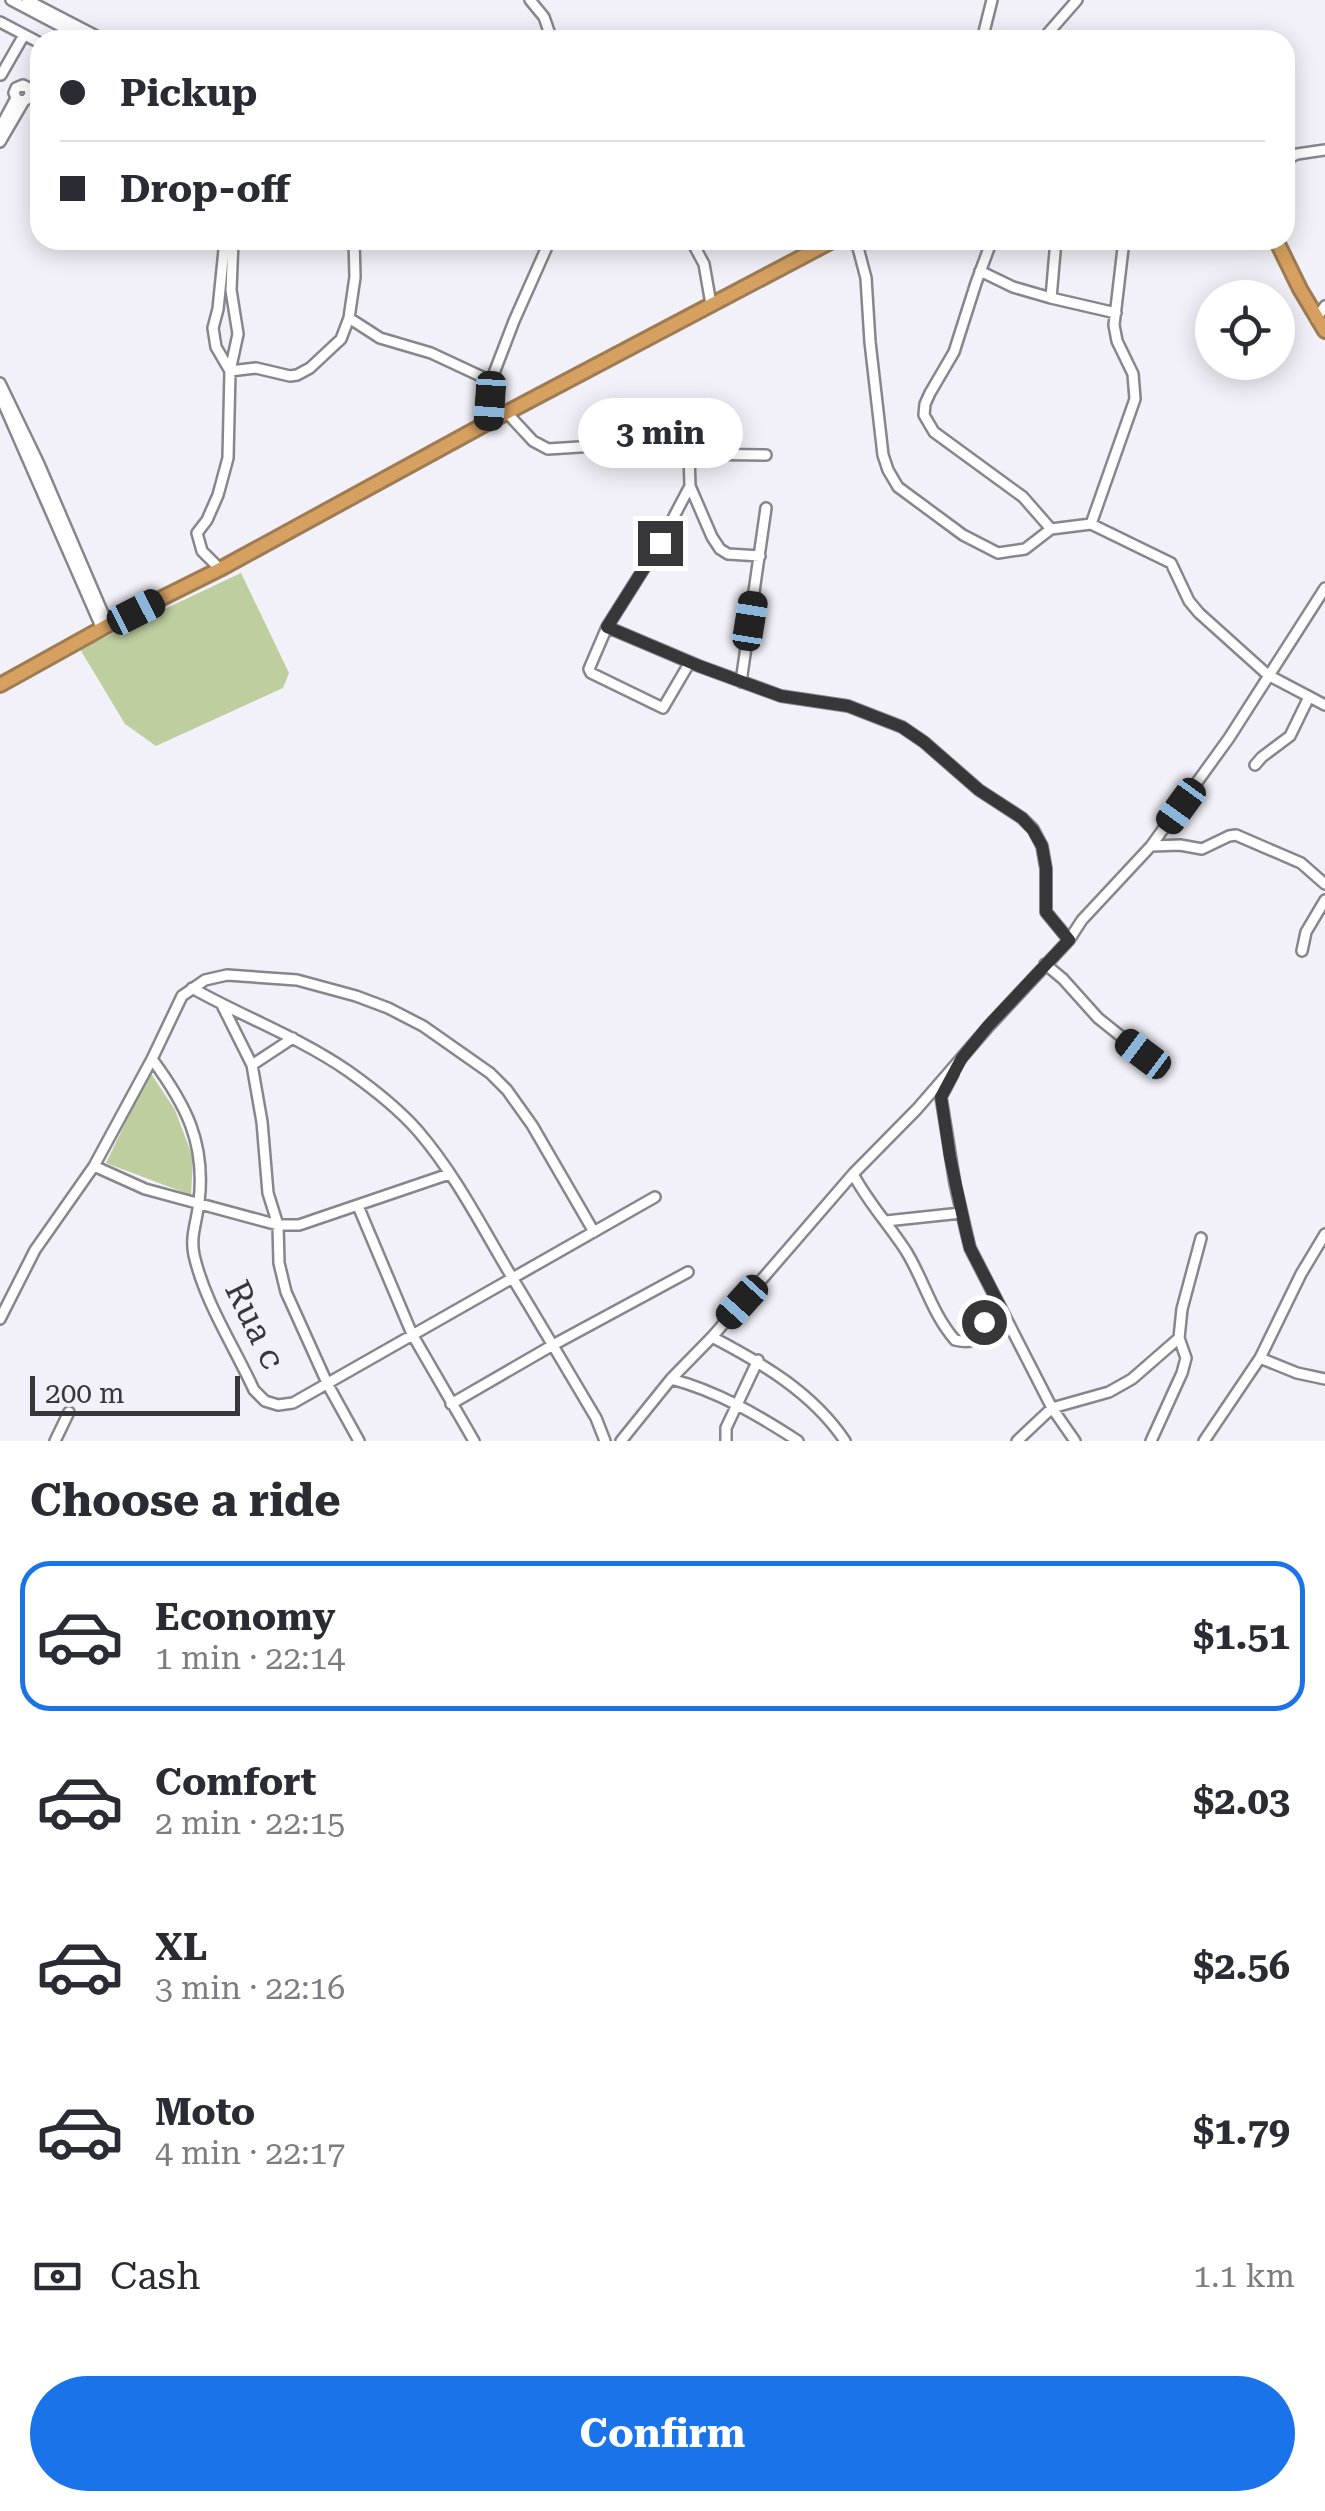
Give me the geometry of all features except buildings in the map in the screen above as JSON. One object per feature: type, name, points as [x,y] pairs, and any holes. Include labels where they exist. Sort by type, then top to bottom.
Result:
[{"type":"highway","points":[[0,685],[815,250]]},
{"type":"highway","points":[[1281,250],[1325,331]]},
{"type":"street","points":[[11,0],[41,7],[73,30]]},
{"type":"street","points":[[27,0],[85,30]]},
{"type":"street","points":[[530,0],[549,30]]},
{"type":"street","points":[[984,30],[992,0]]},
{"type":"street","points":[[1051,30],[1077,0]]},
{"type":"street","points":[[0,22],[30,38]]},
{"type":"street","points":[[0,128],[20,100],[28,99],[30,93],[27,87],[0,75],[24,35]]},
{"type":"street","points":[[0,142],[20,100]]},
{"type":"street","points":[[1295,155],[1325,150]]},
{"type":"street","points":[[224,250],[218,309],[212,328],[230,371]]},
{"type":"street","points":[[220,570],[202,551],[197,533],[218,495],[228,458],[230,371],[238,334],[231,290],[233,250]]},
{"type":"street","points":[[230,371],[256,368],[297,375],[341,340],[356,277],[355,250]]},
{"type":"street","points":[[489,422],[491,381],[546,250]]},
{"type":"street","points":[[696,250],[704,264],[711,304]]},
{"type":"street","points":[[859,250],[866,278],[884,455],[898,487],[963,535],[998,553],[1025,549],[1051,529],[1092,524],[1171,563],[1199,613],[1268,675],[1325,705]]},
{"type":"street","points":[[988,250],[954,352],[925,404],[924,414],[934,432],[1023,497],[1051,529]]},
{"type":"street","points":[[1050,298],[1055,250]]},
{"type":"street","points":[[1092,524],[1134,399],[1134,374],[1117,341],[1114,325],[1123,250]]},
{"type":"street","points":[[980,272],[1013,287],[1116,313]]},
{"type":"street","points":[[1316,319],[1325,306]]},
{"type":"street","points":[[218,309],[234,308]]},
{"type":"street","points":[[349,318],[380,338],[430,353],[491,381]]},
{"type":"street","points":[[0,383],[39,464],[105,627]]},
{"type":"street","points":[[0,397],[105,627]]},
{"type":"street","points":[[507,413],[533,441],[548,449],[611,445],[689,454],[766,454]]},
{"type":"street","points":[[689,454],[690,486],[720,549],[728,554],[760,556]]},
{"type":"street","points":[[690,486],[589,664],[591,674],[663,708],[690,662]]},
{"type":"street","points":[[741,682],[766,508]]},
{"type":"street","points":[[621,1441],[853,1174],[917,1109],[1151,846],[1220,751],[1325,588]]},
{"type":"street","points":[[607,627],[781,696],[848,706],[902,727],[1033,830],[1042,846],[1046,912],[1069,940]]},
{"type":"street","points":[[1255,765],[1290,736],[1309,698]]},
{"type":"street","points":[[1151,846],[1202,849],[1236,835],[1301,863],[1325,884]]},
{"type":"street","points":[[1302,951],[1306,932],[1325,900]]},
{"type":"street","points":[[1045,964],[1098,1018],[1143,1054]]},
{"type":"street","points":[[0,1319],[34,1250],[94,1166],[182,996],[206,980],[227,975],[297,980],[356,996],[424,1026],[490,1073],[507,1090],[542,1141],[594,1232]]},
{"type":"street","points":[[192,988],[293,1038],[346,1070],[417,1130],[483,1226],[606,1441]]},
{"type":"street","points":[[222,1005],[252,1065],[268,1193],[278,1225],[278,1263],[286,1292],[328,1385],[359,1441]]},
{"type":"street","points":[[252,1065],[293,1038]]},
{"type":"street","points":[[962,1058],[941,1097],[970,1248],[1052,1408],[1075,1441]]},
{"type":"street","name":"Rua c","points":[[152,1059],[184,1108],[199,1147],[199,1205],[192,1230],[194,1254],[209,1301],[254,1390],[265,1401],[278,1405],[293,1404],[328,1385],[655,1197]]},
{"type":"street","points":[[94,1166],[145,1189],[278,1225],[299,1225],[449,1174]]},
{"type":"street","points":[[853,1174],[915,1268],[934,1310],[955,1340],[976,1339],[984,1322],[1001,1308]]},
{"type":"street","points":[[358,1206],[412,1334],[474,1441]]},
{"type":"street","points":[[886,1221],[961,1214]]},
{"type":"street","points":[[1204,1441],[1260,1358],[1325,1234]]},
{"type":"street","points":[[1151,1441],[1186,1358],[1179,1338],[1182,1309],[1201,1238]]},
{"type":"street","points":[[451,1404],[688,1272]]},
{"type":"street","points":[[712,1337],[758,1360],[808,1398],[839,1439]]},
{"type":"street","points":[[1017,1441],[1052,1408],[1120,1388],[1179,1338]]},
{"type":"street","points":[[1260,1358],[1296,1373],[1325,1379]]},
{"type":"street","points":[[726,1441],[726,1428],[758,1360]]},
{"type":"street","points":[[671,1379],[700,1386],[738,1404],[798,1441]]},
{"type":"street","points":[[55,1441],[69,1412]]},
{"type":"green space","points":[[241,573],[289,673],[283,688],[156,746],[125,724],[80,649]]},
{"type":"green space","points":[[150,1072],[175,1110],[193,1158],[191,1195],[106,1163]]},
{"type":"route","points":[[660,543],[607,627],[781,696],[848,706],[902,727],[979,790],[1022,818],[1042,846],[1048,890],[1046,912],[1069,940],[988,1026],[962,1058],[941,1097],[970,1248],[1001,1308],[984,1322]]}]
